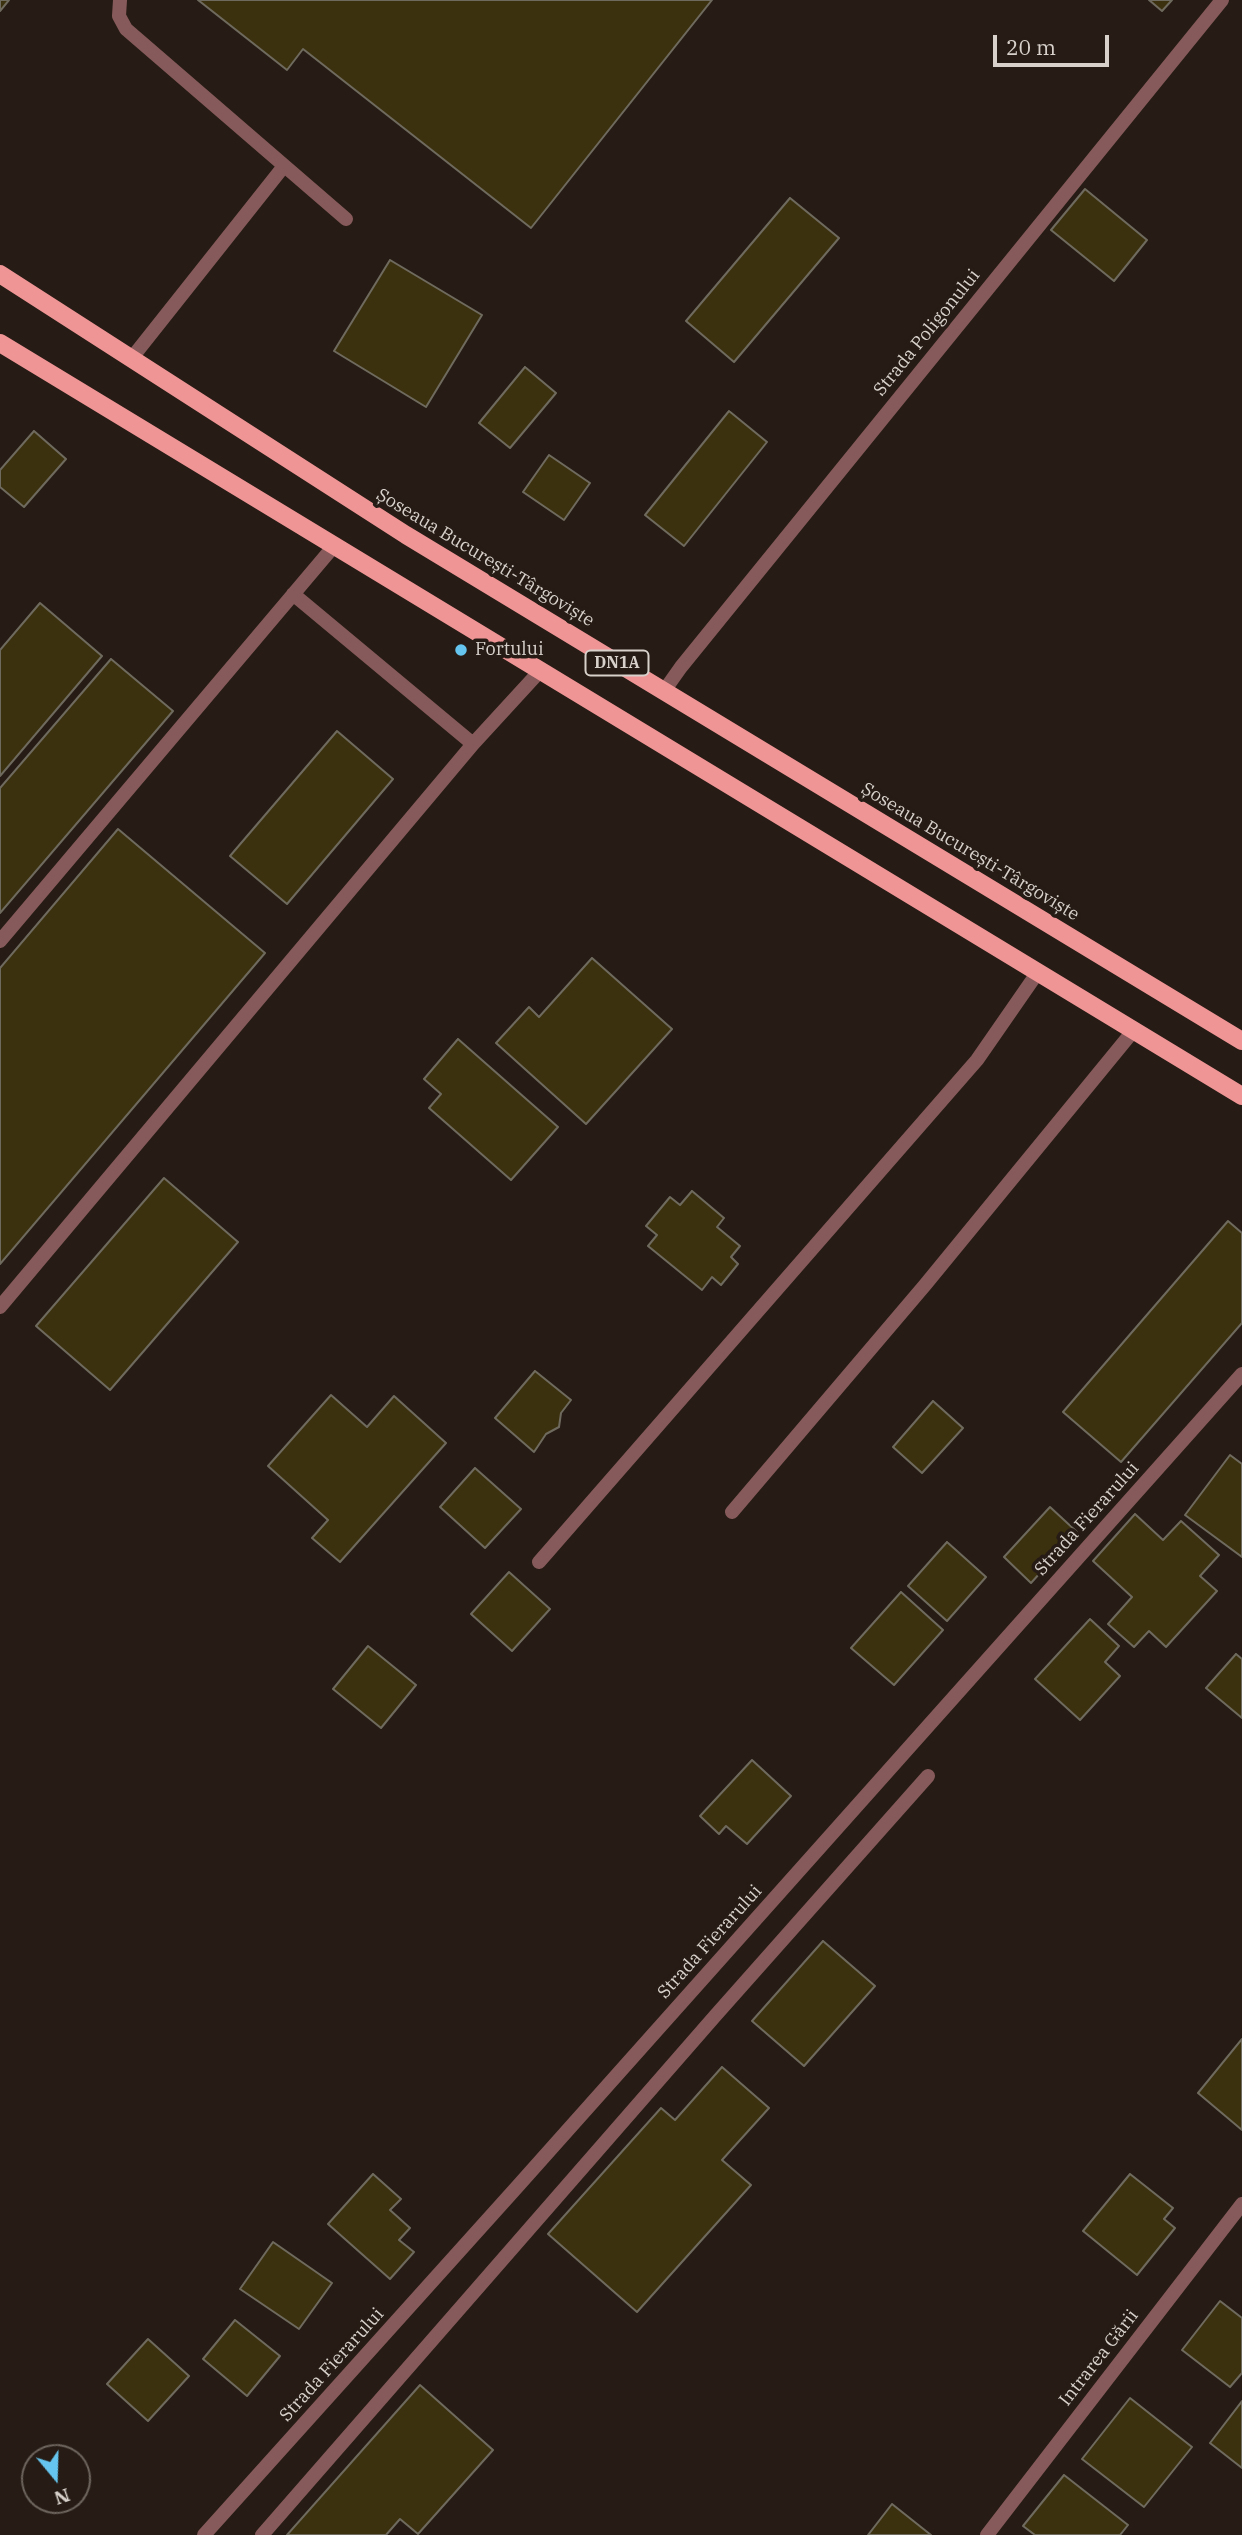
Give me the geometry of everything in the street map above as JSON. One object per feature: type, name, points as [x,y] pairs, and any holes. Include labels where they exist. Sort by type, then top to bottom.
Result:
[{"type":"main road","name":"Șoseaua București-Târgoviște","points":[[0,274],[405,535],[1242,1041]]},
{"type":"main road","name":"DN1A","points":[[0,343],[1242,1096]]},
{"type":"street","points":[[120,0],[119,16],[126,29],[346,219]]},
{"type":"street","name":"Strada Poligonului","points":[[664,691],[689,656],[1222,0]]},
{"type":"street","points":[[131,359],[284,166]]},
{"type":"street","points":[[0,941],[334,546]]},
{"type":"street","points":[[293,594],[473,744]]},
{"type":"street","points":[[0,1307],[473,744],[540,671]]},
{"type":"street","points":[[539,1562],[977,1060],[1038,972]]},
{"type":"street","points":[[732,1512],[925,1285],[1134,1030]]},
{"type":"street","name":"Strada Fierarului","points":[[204,2535],[1242,1374]]},
{"type":"street","points":[[262,2535],[928,1776]]},
{"type":"street","name":"Intrarea Gării","points":[[987,2535],[1242,2204]]},
{"type":"building","points":[[0,0],[9,0],[0,11]]},
{"type":"building","points":[[198,0],[712,0],[531,228],[303,49],[287,70]]},
{"type":"building","points":[[1149,0],[1172,0],[1162,11]]},
{"type":"building","points":[[1085,189],[1147,240],[1114,281],[1051,230]]},
{"type":"building","points":[[790,198],[839,238],[734,362],[686,321]]},
{"type":"building","points":[[390,260],[482,315],[426,407],[334,351]]},
{"type":"building","points":[[525,367],[556,393],[510,448],[479,423]]},
{"type":"building","points":[[729,411],[767,442],[684,546],[645,515]]},
{"type":"building","points":[[34,431],[66,459],[24,507],[0,487],[0,470]]},
{"type":"building","points":[[549,455],[590,483],[564,520],[523,492]]},
{"type":"building","points":[[40,603],[102,656],[0,776],[0,650]]},
{"type":"building","points":[[111,659],[173,711],[0,913],[0,788]]},
{"type":"building","points":[[337,731],[393,779],[287,904],[230,856]]},
{"type":"building","points":[[118,829],[265,953],[0,1264],[0,968]]},
{"type":"building","points":[[592,958],[672,1029],[586,1124],[496,1043],[529,1007],[539,1017]]},
{"type":"building","points":[[458,1039],[558,1127],[511,1180],[429,1108],[441,1094],[424,1079]]},
{"type":"building","points":[[164,1178],[238,1242],[110,1390],[36,1326]]},
{"type":"building","points":[[692,1191],[724,1218],[717,1227],[740,1246],[731,1257],[738,1264],[721,1285],[712,1277],[702,1290],[648,1246],[657,1235],[646,1226],[670,1197],[680,1205]]},
{"type":"building","points":[[1228,1221],[1242,1233],[1242,1323],[1121,1462],[1063,1412]]},
{"type":"building","points":[[535,1371],[571,1400],[561,1413],[559,1427],[546,1434],[534,1452],[495,1418]]},
{"type":"building","points":[[331,1395],[367,1427],[394,1396],[446,1443],[340,1562],[312,1538],[328,1520],[268,1466]]},
{"type":"building","points":[[933,1401],[963,1428],[922,1473],[893,1447]]},
{"type":"building","points":[[1230,1455],[1242,1464],[1242,1557],[1185,1515]]},
{"type":"building","points":[[475,1468],[521,1509],[485,1548],[440,1507]]},
{"type":"building","points":[[1050,1507],[1077,1532],[1031,1583],[1004,1557]]},
{"type":"building","points":[[1135,1514],[1163,1540],[1181,1521],[1219,1555],[1200,1576],[1217,1591],[1166,1647],[1149,1631],[1134,1647],[1108,1624],[1132,1597],[1093,1561]]},
{"type":"building","points":[[947,1542],[986,1577],[947,1621],[908,1586]]},
{"type":"building","points":[[509,1572],[550,1609],[512,1651],[471,1614]]},
{"type":"building","points":[[901,1592],[943,1630],[894,1685],[851,1648]]},
{"type":"building","points":[[1090,1619],[1119,1646],[1105,1662],[1120,1676],[1080,1720],[1035,1679]]},
{"type":"building","points":[[368,1646],[416,1685],[381,1728],[333,1689]]},
{"type":"building","points":[[1236,1654],[1242,1659],[1242,1718],[1206,1688]]},
{"type":"building","points":[[752,1760],[791,1796],[747,1844],[726,1826],[719,1834],[700,1816]]},
{"type":"building","points":[[823,1941],[875,1986],[804,2066],[752,2021]]},
{"type":"building","points":[[1242,2039],[1242,2130],[1198,2093]]},
{"type":"building","points":[[722,2067],[769,2108],[722,2160],[751,2185],[637,2312],[548,2234],[661,2108],[675,2120]]},
{"type":"building","points":[[373,2174],[401,2199],[390,2210],[410,2228],[399,2240],[414,2252],[390,2279],[328,2224]]},
{"type":"building","points":[[1130,2174],[1173,2208],[1164,2219],[1175,2228],[1137,2275],[1083,2231]]},
{"type":"building","points":[[273,2242],[332,2283],[299,2329],[240,2289]]},
{"type":"building","points":[[1220,2301],[1242,2318],[1242,2373],[1230,2387],[1182,2350]]},
{"type":"building","points":[[235,2320],[280,2356],[247,2396],[203,2359]]},
{"type":"building","points":[[148,2339],[189,2376],[148,2421],[107,2384]]},
{"type":"building","points":[[420,2385],[493,2450],[418,2534],[400,2519],[386,2535],[287,2535]]},
{"type":"building","points":[[1130,2398],[1192,2447],[1144,2507],[1082,2459]]},
{"type":"building","points":[[1242,2401],[1242,2468],[1210,2443]]},
{"type":"building","points":[[1064,2475],[1128,2525],[1120,2535],[1035,2535],[1023,2526]]},
{"type":"building","points":[[892,2504],[931,2535],[868,2535]]},
{"type":"place","name":"Fortului","points":[[461,650]]}]
